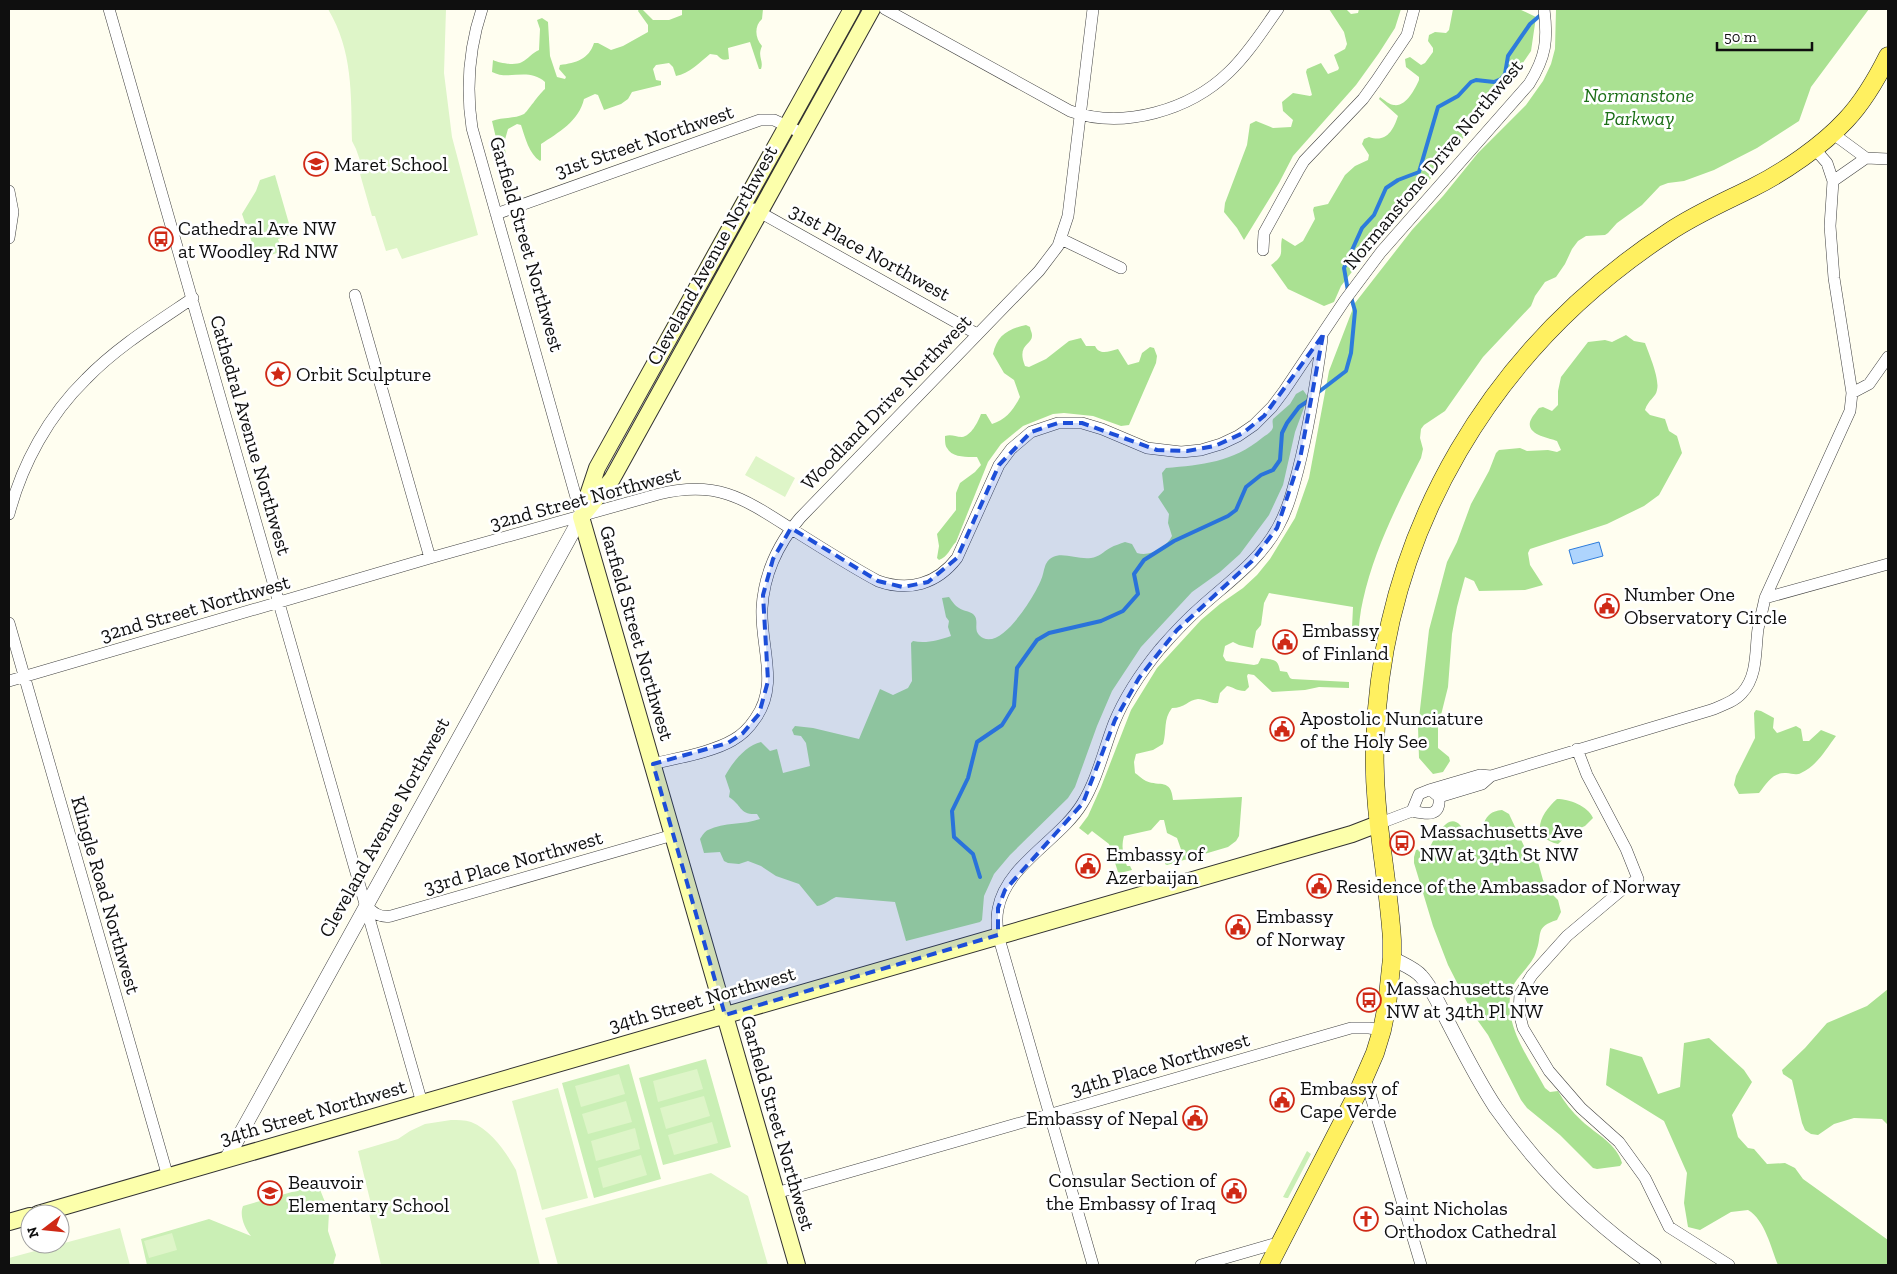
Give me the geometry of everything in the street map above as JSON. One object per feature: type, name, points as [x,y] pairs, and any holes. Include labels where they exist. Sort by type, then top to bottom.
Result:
[{"type":"main road","name":"Cleveland Avenue Northwest","points":[[581,516],[597,468],[852,9]]},
{"type":"main road","name":"Cleveland Avenue Northwest","points":[[581,516],[612,479],[872,9]]},
{"type":"main road","points":[[1269,1265],[1365,1077],[1382,1030],[1392,958],[1390,916],[1378,824],[1375,763],[1377,699],[1384,654],[1395,605],[1406,568],[1430,506],[1470,430],[1500,386],[1540,339],[1580,300],[1645,247],[1675,228],[1778,173],[1814,148],[1846,120],[1857,106],[1888,56]]},
{"type":"main road","points":[[667,341],[683,350]]},
{"type":"main road","name":"Garfield Street Northwest","points":[[581,516],[797,1265]]},
{"type":"main road","name":"34th Street Northwest","points":[[70,1205],[1352,834],[1378,824]]},
{"type":"street","name":"Cathedral Avenue Northwest","points":[[109,9],[422,1103]]},
{"type":"street","name":"Garfield Street Northwest","points":[[482,9],[470,64],[469,106],[476,143],[581,516]]},
{"type":"street","points":[[885,9],[1058,105],[1080,114],[1111,117],[1141,116],[1167,109],[1192,98],[1214,85],[1235,67],[1278,9]]},
{"type":"street","name":"Woodland Drive Northwest","points":[[653,764],[728,743],[747,730],[759,714],[766,696],[768,681],[762,624],[763,595],[773,559],[782,541],[791,528],[1039,271],[1061,239],[1068,216],[1093,9]]},
{"type":"street","points":[[1263,250],[1264,234],[1304,161],[1376,81],[1407,34],[1414,9]]},
{"type":"street","name":"Normanstone Drive Northwest","points":[[1322,335],[1345,300],[1391,240],[1529,84],[1544,55],[1546,41],[1544,14]]},
{"type":"street","name":"31st Street Northwest","points":[[496,214],[760,120],[774,120],[804,134]]},
{"type":"street","points":[[1832,133],[1866,158],[1888,159]]},
{"type":"street","points":[[1412,811],[1419,794],[1434,794],[1480,775],[1491,776],[1577,749],[1648,730],[1711,710],[1743,693],[1755,664],[1758,629],[1765,598],[1850,411],[1852,392],[1834,278],[1830,226],[1833,181],[1826,163],[1814,148]]},
{"type":"street","points":[[1833,181],[1866,158]]},
{"type":"street","points":[[9,191],[12,212],[9,238]]},
{"type":"street","name":"31st Place Northwest","points":[[744,203],[977,334]]},
{"type":"street","points":[[1061,239],[1121,268]]},
{"type":"street","points":[[355,294],[430,558]]},
{"type":"street","points":[[10,507],[30,458],[50,423],[70,396],[115,353],[193,298]]},
{"type":"street","points":[[1094,1265],[998,936],[997,913],[1004,890],[1021,869],[1083,803],[1116,720],[1139,678],[1168,640],[1192,615],[1245,569],[1275,532],[1284,515],[1291,494],[1313,402],[1322,335]]},
{"type":"street","name":"32nd Street Northwest","points":[[9,681],[430,558],[668,492],[697,488],[714,490],[751,503],[878,581],[903,587],[928,582],[945,571],[957,558],[999,465],[1011,449],[1031,432],[1052,424],[1082,424],[1096,427],[1133,444],[1157,450],[1187,452],[1215,446],[1243,433],[1264,416],[1284,391],[1322,335]]},
{"type":"street","points":[[1852,392],[1869,384],[1888,357]]},
{"type":"street","name":"Cleveland Avenue Northwest","points":[[226,1160],[581,516]]},
{"type":"street","points":[[1765,598],[1888,564]]},
{"type":"street","name":"Klingle Road Northwest","points":[[9,623],[168,1176]]},
{"type":"street","points":[[1577,749],[1587,775],[1626,849],[1638,879],[1580,924],[1532,975],[1520,994],[1519,1012],[1523,1028],[1549,1071],[1581,1108],[1619,1142],[1644,1178],[1669,1227],[1729,1265]]},
{"type":"street","points":[[1378,824],[1412,811],[1432,814],[1438,809],[1434,794]]},
{"type":"street","name":"33rd Place Northwest","points":[[366,905],[377,915],[391,916],[673,835]]},
{"type":"street","points":[[1392,958],[1412,969],[1426,982],[1487,1093],[1507,1123],[1538,1161],[1587,1212],[1627,1246],[1654,1265]]},
{"type":"street","name":"34th Place Northwest","points":[[776,1192],[1351,1028],[1382,1030]]},
{"type":"street","points":[[1365,1077],[1421,1265]]},
{"type":"street","points":[[1201,1265],[1281,1242]]},
{"type":"highlighted area","points":[[1323,335],[1300,459],[1277,528],[1252,561],[1177,630],[1139,678],[1115,720],[1083,803],[1005,890],[998,908],[998,935],[725,1015],[653,764],[728,743],[743,733],[759,714],[768,681],[763,595],[773,559],[791,528],[878,581],[903,587],[928,582],[957,558],[999,465],[1031,432],[1058,423],[1082,423],[1157,450],[1187,451],[1215,446],[1243,433],[1264,416]]},
{"type":"green space","points":[[328,9],[446,9],[444,73],[452,137],[478,235],[402,259],[397,248],[386,251],[375,216],[372,216],[360,174],[363,169],[352,141],[349,73],[342,41]]},
{"type":"green space","points":[[642,9],[653,20],[669,20],[682,15],[682,9],[763,9],[762,19],[756,32],[762,46],[760,53],[761,69],[759,69],[750,42],[728,48],[729,59],[724,60],[717,55],[710,54],[681,75],[676,76],[673,67],[669,63],[656,65],[653,69],[656,80],[661,81],[661,85],[632,92],[628,99],[621,104],[604,110],[598,95],[595,94],[584,99],[578,114],[573,120],[561,131],[541,144],[540,161],[530,150],[521,125],[517,124],[508,129],[504,143],[506,155],[500,155],[492,121],[524,114],[545,89],[545,82],[532,75],[505,75],[492,72],[493,60],[515,64],[524,61],[539,50],[540,29],[537,20],[542,18],[548,22],[550,56],[557,77],[565,79],[566,77],[559,69],[560,65],[581,59],[589,53],[594,43],[598,43],[611,50],[623,46],[648,32],[648,25],[638,11]]},
{"type":"green space","points":[[1329,9],[1346,9],[1351,14],[1358,13],[1359,9],[1401,9],[1395,28],[1356,85],[1293,156],[1279,183],[1244,240],[1224,212],[1225,203],[1247,145],[1250,124],[1256,121],[1273,128],[1291,127],[1293,120],[1283,111],[1282,102],[1293,93],[1312,95],[1306,72],[1307,69],[1321,63],[1328,74],[1338,70],[1334,55],[1345,49],[1347,44],[1344,32]]},
{"type":"green space","points":[[1453,9],[1519,9],[1536,17],[1531,51],[1501,95],[1368,251],[1341,286],[1334,302],[1324,306],[1288,289],[1271,265],[1280,256],[1282,238],[1295,246],[1303,241],[1315,219],[1314,207],[1328,204],[1345,175],[1355,166],[1368,160],[1369,155],[1362,144],[1364,139],[1384,137],[1391,131],[1398,116],[1379,99],[1380,97],[1389,103],[1398,105],[1410,97],[1419,77],[1406,67],[1405,59],[1410,57],[1421,65],[1425,63],[1433,52],[1433,48],[1428,41],[1429,35],[1435,32],[1446,33],[1449,30]]},
{"type":"green space","name":"Normanstone Parkway","points":[[1556,9],[1869,9],[1811,87],[1799,121],[1757,148],[1714,170],[1684,181],[1660,186],[1642,205],[1617,223],[1608,233],[1605,235],[1586,236],[1578,241],[1556,277],[1545,282],[1535,296],[1531,306],[1483,357],[1445,411],[1424,425],[1421,429],[1420,438],[1423,449],[1421,458],[1373,563],[1361,609],[1358,638],[1352,628],[1353,607],[1269,593],[1264,603],[1261,625],[1256,631],[1253,648],[1233,642],[1225,646],[1223,656],[1226,661],[1254,665],[1258,664],[1261,658],[1272,660],[1278,664],[1280,671],[1287,672],[1292,679],[1349,682],[1349,688],[1319,687],[1305,690],[1272,692],[1254,675],[1248,674],[1249,687],[1245,691],[1227,686],[1220,693],[1218,703],[1198,699],[1180,707],[1172,708],[1166,721],[1163,744],[1153,750],[1136,754],[1134,762],[1135,773],[1146,781],[1167,786],[1172,793],[1173,800],[1242,797],[1239,836],[1228,847],[1167,865],[1165,864],[1166,861],[1183,855],[1177,838],[1167,833],[1164,820],[1160,820],[1151,830],[1124,836],[1124,855],[1127,866],[1130,866],[1132,870],[1118,872],[1109,844],[1092,831],[1088,835],[1079,828],[1088,816],[1101,787],[1131,710],[1157,668],[1201,620],[1257,575],[1270,559],[1295,518],[1309,478],[1329,371],[1355,303],[1412,230],[1478,153],[1526,105],[1543,81],[1551,64],[1555,49]]},
{"type":"green space","points":[[275,175],[292,234],[278,239],[282,251],[258,260],[242,214],[256,191],[260,180]]},
{"type":"green space","points":[[1026,325],[1030,327],[1032,338],[1022,353],[1025,366],[1029,367],[1046,359],[1069,341],[1081,338],[1086,346],[1095,346],[1102,352],[1118,349],[1128,365],[1139,362],[1142,353],[1150,347],[1154,348],[1157,356],[1156,363],[1129,425],[1121,426],[1093,416],[1064,413],[1053,414],[1023,426],[1001,444],[988,462],[956,542],[947,555],[939,560],[937,558],[939,546],[937,534],[956,510],[956,493],[960,483],[981,465],[977,457],[961,456],[949,451],[946,446],[945,436],[965,436],[974,428],[981,414],[986,414],[992,424],[1001,420],[1012,410],[1020,397],[1014,380],[1004,373],[993,354],[997,342],[1004,334]]},
{"type":"green space","points":[[1626,335],[1634,341],[1645,343],[1656,373],[1658,385],[1656,392],[1645,410],[1650,415],[1665,419],[1669,431],[1677,436],[1682,453],[1659,495],[1644,506],[1607,524],[1530,549],[1528,553],[1530,565],[1543,585],[1525,590],[1479,591],[1474,581],[1465,577],[1452,634],[1448,687],[1438,727],[1438,748],[1449,757],[1450,761],[1443,772],[1433,774],[1419,758],[1418,727],[1429,630],[1447,562],[1457,542],[1471,504],[1499,450],[1520,448],[1527,451],[1548,450],[1557,452],[1561,450],[1557,441],[1539,435],[1532,430],[1530,426],[1531,419],[1539,408],[1543,407],[1552,411],[1558,405],[1561,377],[1588,342],[1605,340],[1612,342]]},
{"type":"green space","points":[[1303,390],[1308,397],[1295,432],[1283,485],[1269,515],[1240,554],[1220,572],[1192,592],[1141,647],[1112,691],[1075,787],[1068,798],[1010,855],[994,874],[984,896],[982,920],[980,922],[906,941],[895,902],[836,897],[825,904],[817,906],[799,884],[776,876],[761,866],[748,861],[739,864],[728,863],[724,861],[720,852],[704,853],[700,839],[707,831],[714,827],[760,819],[757,814],[744,811],[729,797],[730,791],[725,776],[740,755],[750,747],[761,742],[770,751],[777,749],[783,773],[810,766],[806,743],[801,736],[794,735],[792,730],[795,726],[813,728],[859,739],[880,689],[893,695],[908,688],[912,681],[911,643],[913,641],[932,641],[951,636],[948,627],[949,621],[946,617],[942,598],[949,597],[962,610],[970,612],[975,616],[977,633],[979,635],[987,639],[996,637],[1006,631],[1024,610],[1037,588],[1046,564],[1053,557],[1061,555],[1094,557],[1125,542],[1132,544],[1137,553],[1142,554],[1152,553],[1162,548],[1172,536],[1168,523],[1169,514],[1158,497],[1164,490],[1162,473],[1166,468],[1217,461],[1251,446],[1270,432],[1273,427],[1273,419],[1290,404],[1296,394]]},
{"type":"green space","points":[[756,456],[795,478],[785,497],[745,475]]},
{"type":"green space","points":[[1756,710],[1774,718],[1773,728],[1777,733],[1796,726],[1801,729],[1803,741],[1809,741],[1821,730],[1836,736],[1821,757],[1807,770],[1797,774],[1777,774],[1759,793],[1739,794],[1734,785],[1736,776],[1755,738],[1754,713]]},
{"type":"green space","points":[[1557,799],[1578,804],[1587,810],[1593,818],[1585,826],[1571,832],[1558,844],[1549,841],[1540,830],[1542,818]]},
{"type":"green space","points":[[1502,810],[1509,814],[1524,846],[1538,862],[1543,880],[1548,890],[1558,900],[1561,912],[1557,920],[1542,928],[1534,957],[1513,986],[1510,1004],[1514,1029],[1519,1042],[1545,1088],[1550,1092],[1558,1091],[1575,1114],[1616,1150],[1622,1163],[1620,1166],[1593,1168],[1560,1135],[1527,1108],[1521,1100],[1488,1035],[1473,1014],[1448,965],[1433,926],[1414,863],[1416,850],[1430,847],[1442,828],[1451,821],[1460,825],[1473,841],[1490,814]]},
{"type":"green space","points":[[1888,989],[1888,1125],[1882,1119],[1854,1118],[1834,1124],[1818,1135],[1811,1134],[1805,1130],[1802,1123],[1792,1080],[1783,1074],[1782,1070],[1827,1023],[1867,1006]]},
{"type":"green space","points":[[1709,1038],[1744,1070],[1752,1082],[1732,1115],[1738,1137],[1748,1148],[1754,1149],[1767,1164],[1785,1163],[1795,1168],[1803,1179],[1888,1240],[1888,1265],[1778,1265],[1763,1227],[1759,1220],[1748,1210],[1731,1212],[1700,1230],[1688,1227],[1684,1203],[1687,1173],[1664,1121],[1606,1085],[1610,1048],[1642,1057],[1658,1094],[1680,1087],[1684,1043]]},
{"type":"green space","points":[[706,1059],[731,1147],[663,1165],[639,1078]]},
{"type":"green space","points":[[629,1064],[661,1179],[594,1198],[562,1083]]},
{"type":"green space","points":[[697,1069],[703,1089],[658,1102],[653,1081]]},
{"type":"green space","points":[[619,1074],[625,1094],[581,1107],[575,1086]]},
{"type":"green space","points":[[558,1088],[588,1198],[542,1210],[512,1101]]},
{"type":"green space","points":[[704,1096],[710,1116],[666,1129],[660,1108]]},
{"type":"green space","points":[[626,1101],[632,1122],[588,1134],[582,1114]]},
{"type":"green space","points":[[451,1120],[471,1122],[485,1130],[503,1149],[512,1163],[516,1170],[540,1265],[381,1265],[368,1209],[372,1208],[358,1151],[398,1139],[425,1124]]},
{"type":"green space","points":[[712,1122],[718,1143],[674,1155],[668,1135]]},
{"type":"green space","points":[[635,1128],[640,1149],[596,1161],[591,1141]]},
{"type":"green space","points":[[1307,1151],[1311,1154],[1288,1198],[1283,1197]]},
{"type":"green space","points":[[641,1155],[647,1175],[603,1188],[598,1168]]},
{"type":"green space","points":[[711,1173],[748,1196],[768,1265],[558,1265],[545,1218]]},
{"type":"green space","points":[[313,1186],[319,1187],[329,1212],[328,1231],[336,1255],[333,1265],[147,1265],[141,1239],[209,1219],[251,1236],[243,1222],[243,1206]]},
{"type":"green space","points":[[120,1228],[130,1265],[9,1265],[9,1258],[24,1254],[70,1254],[70,1242]]},
{"type":"green space","points":[[172,1233],[177,1250],[149,1258],[144,1241]]},
{"type":"water","points":[[1599,542],[1603,556],[1573,564],[1569,550]]},
{"type":"waterway","points":[[1348,291],[1344,268],[1362,228],[1374,215],[1386,188],[1398,180],[1419,172],[1438,107],[1458,96],[1471,82],[1476,80],[1494,82],[1501,79],[1505,74],[1508,56],[1530,24],[1543,13]]},
{"type":"waterway","points":[[1316,394],[1346,371],[1351,353],[1355,311],[1351,297]]},
{"type":"waterway","points":[[980,877],[973,854],[954,837],[952,811],[968,778],[977,742],[1002,725],[1014,706],[1017,668],[1037,640],[1049,633],[1101,621],[1123,611],[1138,594],[1134,574],[1144,560],[1174,541],[1228,516],[1236,510],[1246,487],[1261,475],[1273,470],[1280,460],[1282,433],[1287,423],[1299,407],[1311,399]]},
{"type":"place","name":"Maret School","points":[[316,164]]},
{"type":"place","name":"Cathedral Ave NW at Woodley Rd NW","points":[[161,239]]},
{"type":"place","name":"Orbit Sculpture","points":[[278,374]]},
{"type":"place","name":"Number One Observatory Circle","points":[[1607,606]]},
{"type":"place","name":"Embassy of Finland","points":[[1285,642]]},
{"type":"place","name":"Apostolic Nunciature of the Holy See","points":[[1282,729]]},
{"type":"place","name":"Massachusetts Ave NW at 34th St NW","points":[[1402,843]]},
{"type":"place","name":"Embassy of Azerbaijan","points":[[1088,866]]},
{"type":"place","name":"Residence of the Ambassador of Norway","points":[[1319,886]]},
{"type":"place","name":"Embassy of Norway","points":[[1238,927]]},
{"type":"place","name":"Massachusetts Ave NW at 34th Pl NW","points":[[1369,1000]]},
{"type":"place","name":"Embassy of Cape Verde","points":[[1282,1100]]},
{"type":"place","name":"Embassy of Nepal","points":[[1195,1118]]},
{"type":"place","name":"Consular Section of the Embassy of Iraq","points":[[1234,1191]]},
{"type":"place","name":"Beauvoir Elementary School","points":[[270,1193]]},
{"type":"place","name":"Saint Nicholas Orthodox Cathedral","points":[[1366,1219]]}]
